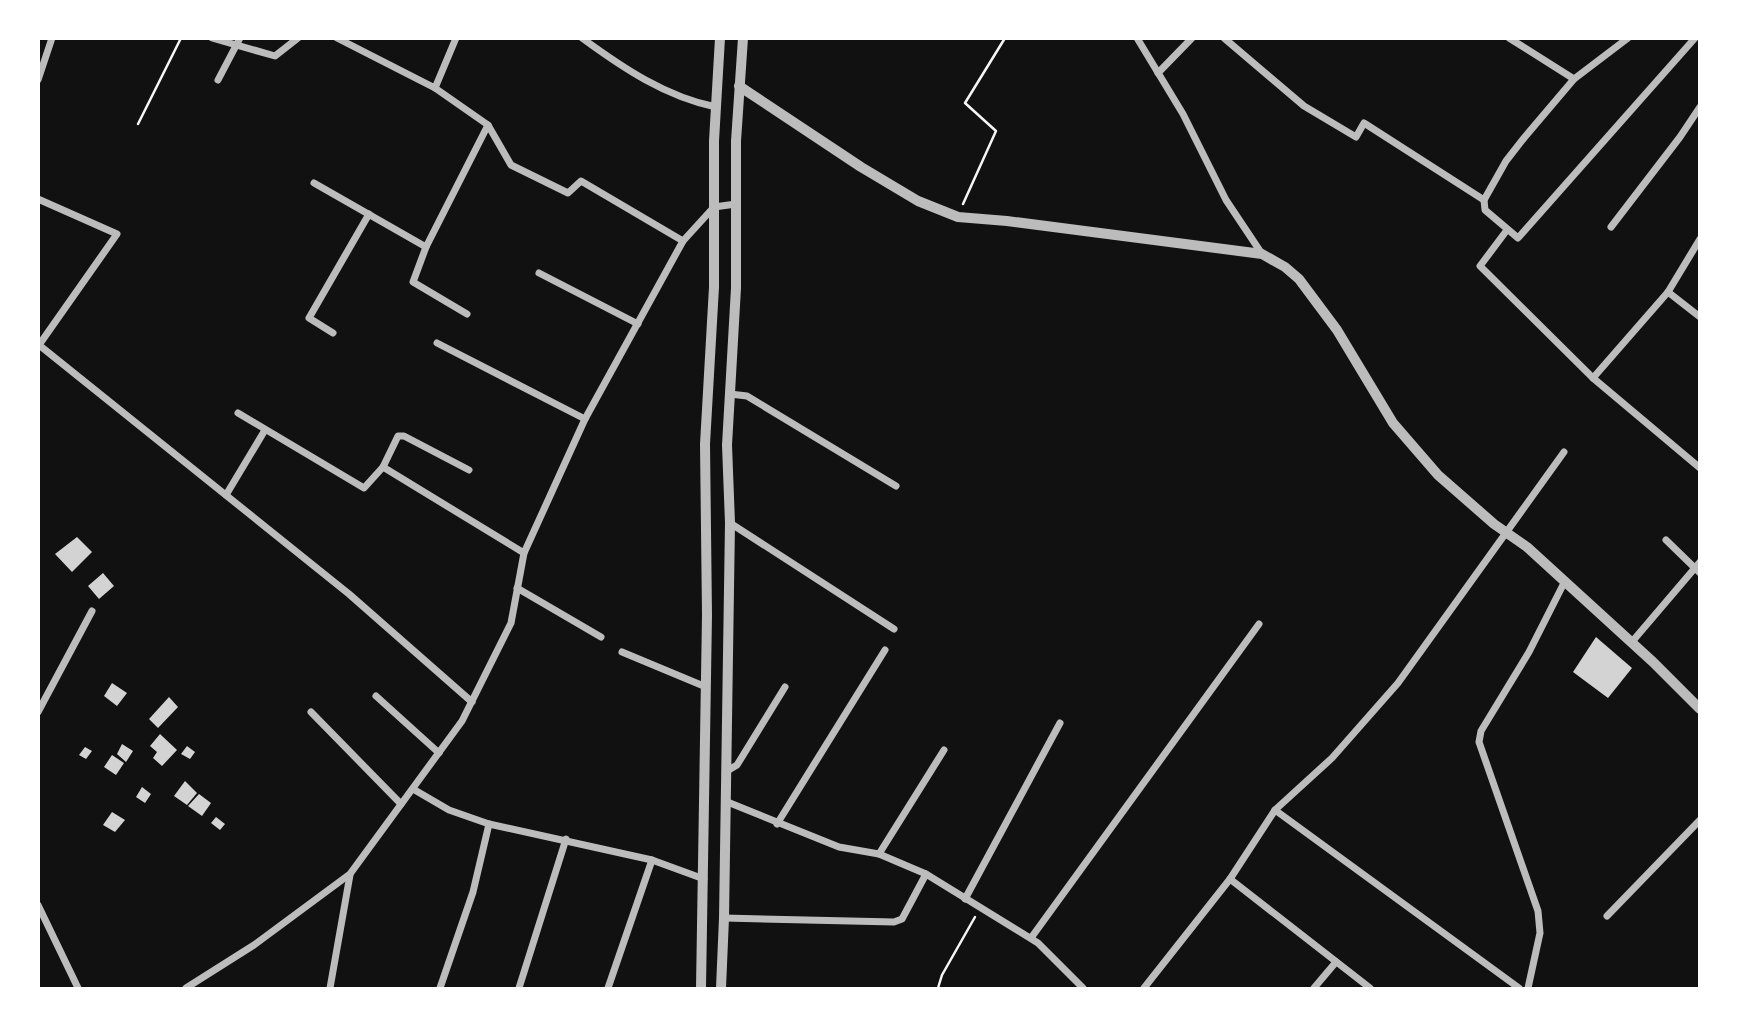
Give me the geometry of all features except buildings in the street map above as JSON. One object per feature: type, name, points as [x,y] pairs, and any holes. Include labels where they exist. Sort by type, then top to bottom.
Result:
[{"type":"street","points":[[39,76],[52,38]]},
{"type":"street","points":[[212,38],[238,42],[275,56],[298,38]]},
{"type":"street","points":[[337,38],[435,89],[488,125],[512,165],[568,193],[581,181],[683,241]]},
{"type":"street","points":[[435,89],[456,38]]},
{"type":"street","points":[[582,38],[652,84],[690,102],[716,107]]},
{"type":"street","points":[[701,989],[706,687],[705,444],[713,287],[720,38]]},
{"type":"street","points":[[721,989],[730,523],[727,445],[736,288],[739,86],[743,38]]},
{"type":"street","points":[[1137,38],[1184,114],[1226,200],[1262,254]]},
{"type":"street","points":[[1158,73],[1192,38]]},
{"type":"street","points":[[1224,38],[1304,106],[1356,137],[1364,124],[1484,200]]},
{"type":"street","points":[[1509,38],[1574,79]]},
{"type":"street","points":[[1628,38],[1574,79],[1506,162],[1484,200],[1485,210],[1517,238],[1695,38]]},
{"type":"street","points":[[218,80],[238,42]]},
{"type":"street","points":[[739,86],[861,167],[918,201],[958,217],[1262,254],[1285,267],[1299,279],[1337,330],[1393,423],[1438,475],[1527,547],[1632,643],[1699,709]]},
{"type":"street","points":[[1611,227],[1696,120],[1699,107]]},
{"type":"street","points":[[467,314],[413,282],[426,247],[488,125]]},
{"type":"street","points":[[314,183],[426,247]]},
{"type":"street","points":[[38,200],[117,234],[39,345],[349,594],[472,702]]},
{"type":"street","points":[[186,989],[254,945],[350,874],[462,721],[511,623],[524,553],[585,419],[683,241],[714,207],[736,204]]},
{"type":"street","points":[[333,333],[309,318],[369,214]]},
{"type":"street","points":[[1507,230],[1480,265],[1593,379],[1699,468]]},
{"type":"street","points":[[1593,379],[1668,292],[1699,239]]},
{"type":"street","points":[[539,273],[638,324]]},
{"type":"street","points":[[1668,292],[1699,317]]},
{"type":"street","points":[[437,343],[585,419]]},
{"type":"street","points":[[730,394],[747,396],[896,486]]},
{"type":"street","points":[[238,413],[363,488],[383,467],[398,436],[404,436],[469,470]]},
{"type":"street","points":[[226,495],[265,430]]},
{"type":"street","points":[[1144,989],[1230,879],[1275,810],[1332,758],[1398,682],[1564,452]]},
{"type":"street","points":[[383,467],[524,553]]},
{"type":"street","points":[[730,523],[894,629]]},
{"type":"street","points":[[1632,643],[1698,568],[1666,540]]},
{"type":"street","points":[[1528,989],[1539,933],[1538,911],[1479,742],[1481,731],[1529,652],[1565,582]]},
{"type":"street","points":[[517,588],[601,637]]},
{"type":"street","points":[[40,706],[92,611]]},
{"type":"street","points":[[1031,938],[1259,624]]},
{"type":"street","points":[[777,824],[885,650]]},
{"type":"street","points":[[622,652],[706,687]]},
{"type":"street","points":[[727,771],[737,765],[785,687]]},
{"type":"street","points":[[376,696],[439,753]]},
{"type":"street","points":[[311,712],[401,804]]},
{"type":"street","points":[[965,899],[1060,723]]},
{"type":"street","points":[[879,854],[944,750]]},
{"type":"street","points":[[413,789],[449,810],[489,824],[652,860],[704,879]]},
{"type":"street","points":[[724,801],[839,847],[879,854],[926,874],[1031,938],[1083,989]]},
{"type":"street","points":[[1275,810],[1519,989]]},
{"type":"street","points":[[1607,916],[1699,820]]},
{"type":"street","points":[[440,989],[473,892],[489,824]]},
{"type":"street","points":[[519,989],[566,839]]},
{"type":"street","points":[[608,989],[652,860]]},
{"type":"street","points":[[330,989],[350,874]]},
{"type":"street","points":[[724,918],[894,922],[902,919],[926,874]]},
{"type":"street","points":[[1230,879],[1370,989]]},
{"type":"street","points":[[38,905],[40,916],[78,989]]},
{"type":"street","points":[[1314,989],[1336,962]]},
{"type":"path","points":[[138,124],[181,38]]},
{"type":"path","points":[[958,217],[996,131],[965,103],[1005,38]]},
{"type":"path","points":[[938,989],[980,908]]}]
